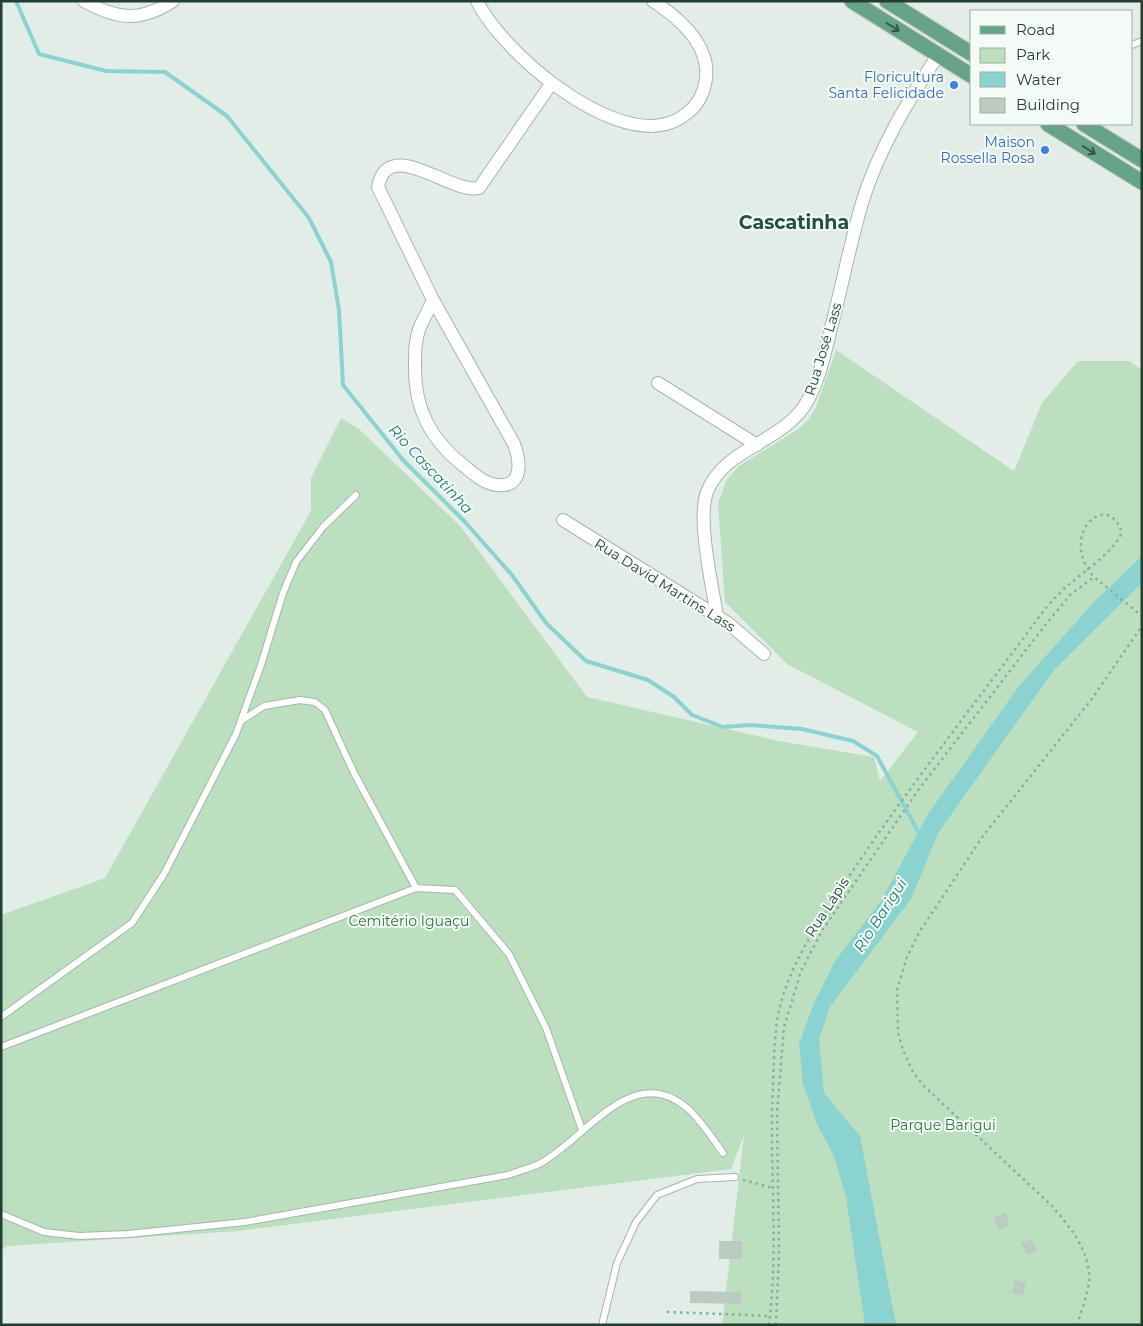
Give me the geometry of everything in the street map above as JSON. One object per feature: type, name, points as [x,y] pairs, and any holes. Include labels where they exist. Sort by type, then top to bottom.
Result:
[{"type":"main road","points":[[852,1],[970,75]]},
{"type":"main road","points":[[887,1],[970,53]]},
{"type":"main road","points":[[1050,125],[1142,182]]},
{"type":"main road","points":[[1086,125],[1142,160]]},
{"type":"street","points":[[84,1],[101,10],[130,17],[151,14],[174,1]]},
{"type":"street","points":[[477,1],[490,23],[551,84],[603,112],[630,122],[648,125],[666,124],[684,115],[698,103],[706,86],[707,72],[704,56],[695,38],[681,22],[653,1]]},
{"type":"street","name":"Rua José Lass","points":[[717,616],[704,525],[706,494],[713,479],[724,466],[790,424],[808,400],[824,356],[862,204],[878,157],[894,124],[938,55]]},
{"type":"street","points":[[433,300],[419,328],[415,349],[416,388],[423,417],[436,437],[457,461],[477,477],[493,485],[506,485],[513,481],[519,471],[518,457],[514,444],[433,300],[381,197],[378,187],[384,171],[396,166],[409,166],[459,187],[470,190],[479,188],[551,84]]},
{"type":"street","points":[[658,383],[757,445]]},
{"type":"street","name":"Rua David Martins Lass","points":[[563,520],[717,616],[738,630],[764,654]]},
{"type":"lane","points":[[1,1017],[132,923],[164,874],[241,721],[261,665],[283,593],[296,562],[323,527],[356,495]]},
{"type":"lane","points":[[241,721],[264,706],[300,700],[315,702],[325,710],[354,773],[416,888]]},
{"type":"lane","points":[[1,1047],[416,888],[455,890],[510,954],[546,1028],[582,1130]]},
{"type":"lane","points":[[1,1214],[44,1232],[79,1236],[128,1234],[245,1222],[508,1175],[541,1163],[582,1130],[631,1096],[646,1092],[670,1097],[687,1108],[723,1153]]},
{"type":"lane","points":[[602,1325],[617,1263],[636,1222],[657,1195],[697,1179],[734,1178]]},
{"type":"path","points":[[769,1325],[774,1290],[771,1126],[774,1062],[779,1012],[788,982],[804,947],[896,809],[1048,605],[1072,582],[1088,570],[1118,541],[1122,533],[1119,524],[1112,518],[1097,516],[1088,521],[1082,534],[1082,554],[1088,570],[1124,604],[1142,616]]},
{"type":"path","name":"Rua Lápis","points":[[776,1325],[779,1252],[777,1113],[784,1026],[801,971],[823,930],[919,789],[1052,616],[1071,594],[1094,577]]},
{"type":"path","points":[[1076,1325],[1089,1282],[1085,1254],[1071,1228],[1052,1206],[924,1086],[913,1072],[898,1033],[897,990],[907,957],[920,931],[983,836],[1090,700],[1142,626]]},
{"type":"path","points":[[734,1178],[773,1188]]},
{"type":"path","points":[[667,1312],[770,1316]]},
{"type":"green space","points":[[836,350],[1014,471],[1042,403],[1078,361],[1129,361],[1142,370],[1142,1325],[722,1325],[744,1135],[731,1169],[239,1231],[7,1246],[1,1250],[1,915],[105,878],[311,511],[311,478],[341,418],[359,429],[461,527],[587,697],[779,741],[874,757],[880,781],[918,732],[787,664],[725,602],[718,503],[727,479],[739,466],[797,430],[809,419],[816,407]]},
{"type":"water","name":"Rio Barigui","points":[[1142,556],[1142,583],[1054,670],[938,833],[911,899],[830,1007],[819,1039],[824,1093],[860,1136],[896,1325],[865,1325],[846,1197],[834,1156],[817,1124],[803,1084],[799,1044],[814,1003],[835,961],[881,901],[928,814],[1019,686],[1094,602]]},
{"type":"building","points":[[1005,1213],[1010,1225],[999,1230],[994,1217]]},
{"type":"building","points":[[1032,1239],[1037,1251],[1027,1255],[1021,1243]]},
{"type":"building","points":[[719,1241],[742,1241],[742,1259],[719,1259]]},
{"type":"building","points":[[1015,1280],[1026,1283],[1023,1296],[1012,1293]]},
{"type":"building","points":[[690,1291],[741,1292],[741,1304],[690,1303]]},
{"type":"waterway","name":"Rio Cascatinha","points":[[16,1],[39,54],[106,71],[165,72],[227,116],[309,218],[331,262],[339,310],[343,385],[403,460],[465,522],[512,575],[546,623],[586,661],[648,680],[674,697],[692,715],[723,727],[750,725],[802,729],[853,741],[877,756],[920,835]]},
{"type":"place","name":"Floricultura Santa Felicidade","points":[[954,85]]},
{"type":"place","name":"Maison Rossella Rosa","points":[[1045,150]]},
{"type":"district","name":"Cascatinha","points":[[794,222]]},
{"type":"park label","name":"Cemitério Iguaçu","points":[[409,921]]},
{"type":"park label","name":"Parque Barigui","points":[[943,1125]]}]
